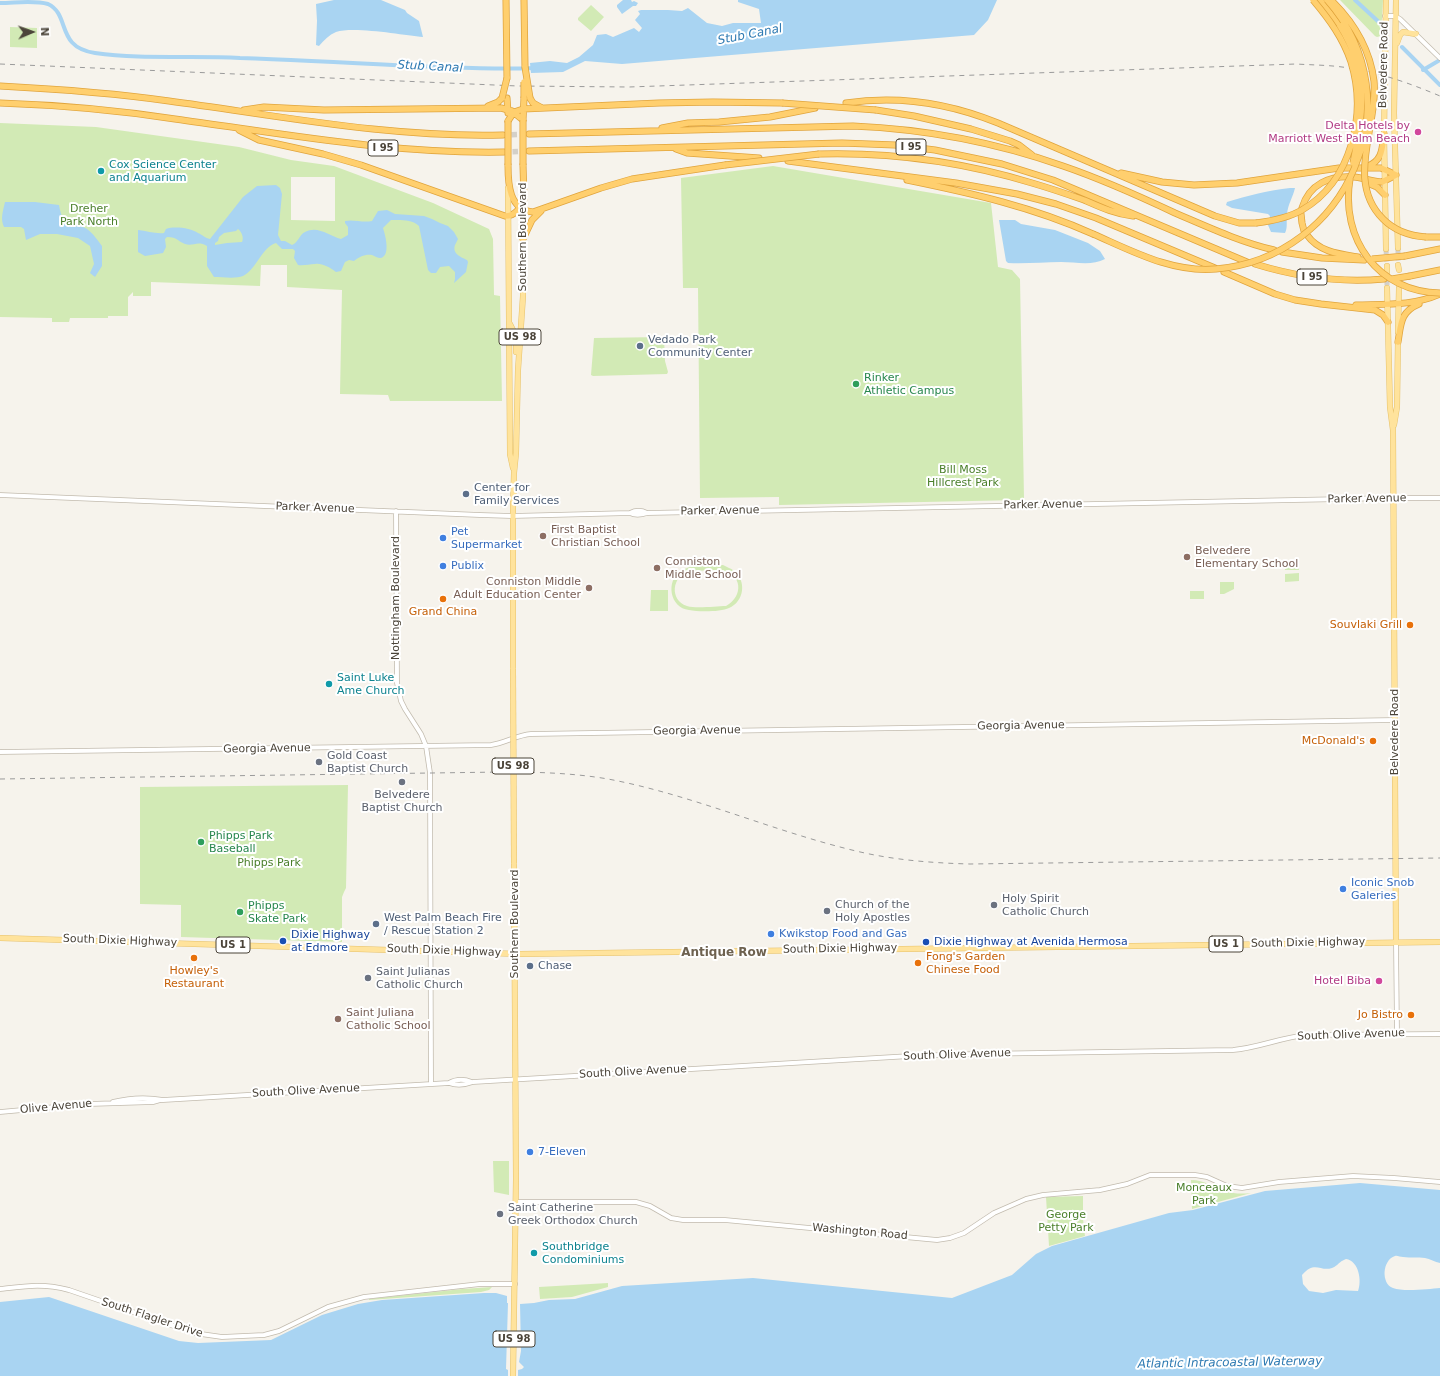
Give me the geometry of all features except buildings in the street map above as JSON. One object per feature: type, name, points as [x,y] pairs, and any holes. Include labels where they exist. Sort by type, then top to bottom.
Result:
[{"type":"highway","name":"Southern Boulevard","points":[[506,0],[507,78],[505,98],[508,109],[508,185]]},
{"type":"highway","name":"Southern Boulevard","points":[[522,209],[524,198],[523,109],[527,98],[524,67],[524,0]]},
{"type":"highway","points":[[846,103],[876,100],[901,100],[952,107],[994,121],[1215,216],[1239,223],[1256,223],[1273,220],[1292,215],[1303,209],[1329,187],[1346,160],[1353,137],[1357,96],[1351,63],[1337,31],[1313,0]]},
{"type":"highway","points":[[1320,0],[1336,20],[1347,38],[1357,62],[1361,83],[1362,119],[1348,195],[1350,215],[1355,234],[1368,259],[1388,277],[1411,289],[1440,293]]},
{"type":"highway","points":[[884,173],[1004,201],[1042,214],[1160,262],[1192,269],[1215,269],[1238,265],[1269,255],[1292,242],[1317,222],[1340,193],[1355,166],[1362,147],[1368,115],[1366,82],[1358,51],[1345,24],[1327,0]]},
{"type":"highway","points":[[1331,0],[1360,36],[1369,59],[1372,74],[1374,110],[1365,158],[1364,173],[1365,188],[1369,198],[1376,212],[1392,226],[1406,234],[1426,238],[1440,237]]},
{"type":"highway","name":"I 95","points":[[0,86],[110,94],[386,131],[439,135],[504,135]]},
{"type":"highway","points":[[482,108],[496,104],[505,98]]},
{"type":"highway","points":[[527,98],[544,109]]},
{"type":"highway","points":[[508,121],[514,112],[523,109],[672,102],[782,103],[876,110],[921,118],[978,131],[1019,145],[1035,157]]},
{"type":"highway","name":"I 95","points":[[0,103],[109,111],[342,143],[392,148],[452,152],[504,152]]},
{"type":"highway","points":[[237,111],[264,107],[324,110],[482,108],[508,109],[523,120]]},
{"type":"highway","points":[[644,131],[688,123],[719,122],[770,117],[815,108]]},
{"type":"highway","name":"I 95","points":[[529,134],[833,126],[892,128],[963,138],[1011,149],[1064,166],[1110,184],[1229,236],[1274,250]]},
{"type":"highway","points":[[236,128],[259,140],[349,161],[499,215],[509,216],[522,209]]},
{"type":"highway","points":[[1365,167],[1376,162],[1381,156],[1384,134]]},
{"type":"highway","name":"I 95","points":[[529,151],[842,143],[895,145],[929,149],[975,158],[1028,172],[1072,187],[1138,217],[1247,262]]},
{"type":"highway","points":[[672,147],[687,153],[759,158]]},
{"type":"highway","points":[[508,185],[516,204],[522,209],[533,212],[601,188],[632,179],[725,165],[819,154],[882,155],[928,159],[994,172],[1039,185],[1122,215],[1138,217]]},
{"type":"highway","points":[[788,161],[986,188],[1046,201],[1116,225],[1215,268]]},
{"type":"highway","points":[[1094,164],[1146,180],[1194,185],[1232,184],[1323,170],[1365,167],[1385,169],[1396,175]]},
{"type":"highway","points":[[1368,259],[1327,251],[1315,244],[1306,233],[1302,223],[1302,211],[1307,196],[1316,186],[1330,179],[1344,177],[1385,181],[1396,175]]},
{"type":"highway","points":[[1344,177],[1374,185],[1385,195]]},
{"type":"highway","points":[[523,239],[532,220],[544,209]]},
{"type":"highway","name":"I 95","points":[[1282,252],[1322,258],[1368,259],[1405,256],[1440,249]]},
{"type":"highway","name":"I 95","points":[[1255,264],[1282,272],[1310,277],[1346,280],[1384,279]]},
{"type":"highway","points":[[1392,279],[1440,270]]},
{"type":"highway","points":[[1224,272],[1288,298],[1314,303],[1375,310],[1383,315],[1388,322]]},
{"type":"highway","points":[[1398,342],[1405,313],[1412,307],[1440,293]]},
{"type":"highway","points":[[1334,305],[1387,304],[1414,302],[1428,299]]},
{"type":"main road","name":"Belvedere Road","points":[[1386,0],[1384,134],[1386,250]]},
{"type":"main road","name":"Belvedere Road","points":[[1396,0],[1394,113],[1398,248]]},
{"type":"main road","points":[[1395,48],[1402,33],[1406,32],[1416,34]]},
{"type":"main road","name":"Southern Boulevard","points":[[508,185],[510,454],[514,473]]},
{"type":"main road","name":"Southern Boulevard","points":[[513,1376],[516,1202],[516,1079],[512,516],[523,296],[522,209]]},
{"type":"main road","name":"Belvedere Road","points":[[1387,288],[1390,407],[1394,430]]},
{"type":"main road","name":"Belvedere Road","points":[[1396,942],[1394,430],[1397,407],[1398,288]]},
{"type":"main road","points":[[509,320],[512,329],[520,337]]},
{"type":"main road","points":[[509,337],[514,338],[516,341],[516,352],[519,358]]},
{"type":"main road","points":[[510,385],[517,405]]},
{"type":"main road","name":"South Dixie Highway","points":[[0,938],[515,953],[1440,942]]},
{"type":"street","points":[[1385,16],[1396,17],[1402,21],[1440,58]]},
{"type":"street","name":"Parker Avenue","points":[[0,496],[512,516],[630,513],[634,515],[642,515],[647,513],[1440,498]]},
{"type":"street","name":"Nottingham Boulevard","points":[[396,511],[397,684],[404,707],[421,734],[426,746],[430,776],[431,1084]]},
{"type":"street","name":"Georgia Avenue","points":[[0,752],[491,745],[502,743],[522,735],[531,734],[1395,720]]},
{"type":"street","name":"Belvedere Road","points":[[1396,942],[1397,1034]]},
{"type":"street","name":"South Olive Avenue","points":[[163,1100],[449,1083],[454,1080],[467,1080],[472,1082],[960,1054],[1232,1050],[1256,1048],[1301,1035],[1440,1034]]},
{"type":"street","name":"Olive Avenue","points":[[0,1112],[113,1102],[124,1104],[163,1100]]},
{"type":"street","name":"Washington Road","points":[[516,1202],[636,1202],[650,1206],[671,1218],[683,1220],[725,1220],[937,1240],[958,1235],[1006,1207],[1043,1194],[1100,1190],[1127,1184],[1150,1175],[1195,1175],[1207,1177],[1224,1186],[1242,1188],[1284,1181],[1353,1176],[1440,1182]]},
{"type":"street","name":"South Flagler Drive","points":[[0,1289],[49,1285],[68,1290],[194,1333],[229,1337],[271,1334],[328,1307],[364,1297],[480,1284],[514,1284]]},
{"type":"green space","points":[[1340,0],[1383,0],[1381,36],[1375,36]]},
{"type":"green space","points":[[591,5],[604,17],[591,31],[578,20],[578,18]]},
{"type":"green space","points":[[10,27],[37,28],[37,48],[10,47]]},
{"type":"green space","name":"Dreher Park North","points":[[0,123],[96,127],[239,147],[291,160],[334,166],[433,203],[489,229],[493,239],[494,295],[500,296],[502,401],[390,401],[388,395],[340,394],[342,290],[287,287],[287,265],[261,265],[260,286],[151,282],[151,296],[133,296],[133,292],[128,297],[128,316],[108,316],[108,318],[70,318],[69,322],[52,322],[52,318],[0,317]],"holes":[[[291,177],[335,177],[335,221],[291,220]]]},
{"type":"green space","name":"Rinker Athletic Campus","points":[[773,166],[991,203],[998,267],[1012,270],[1020,279],[1024,498],[1020,500],[779,505],[779,497],[700,498],[698,288],[683,288],[681,178]]},
{"type":"green space","points":[[664,337],[667,374],[591,375],[594,338]]},
{"type":"green space","points":[[1298,561],[1299,570],[1285,570],[1284,562]]},
{"type":"green space","points":[[701,565],[723,565],[734,571],[741,580],[741,596],[734,605],[721,610],[704,611],[689,610],[677,604],[672,594],[671,587],[676,575],[685,568]],"holes":[[[722,570],[729,572],[737,581],[738,591],[736,597],[726,606],[691,607],[681,603],[677,599],[675,594],[676,583],[683,574],[689,571]]]},
{"type":"green space","points":[[1299,573],[1299,581],[1285,582],[1285,574]]},
{"type":"green space","points":[[1220,582],[1234,582],[1234,589],[1224,594],[1220,594]]},
{"type":"green space","points":[[651,590],[668,590],[668,611],[650,611]]},
{"type":"green space","points":[[1190,591],[1204,591],[1204,599],[1190,599]]},
{"type":"green space","name":"Phipps Park","points":[[348,785],[346,888],[342,897],[342,942],[181,937],[181,905],[140,904],[140,787]]},
{"type":"green space","points":[[493,1161],[509,1161],[509,1195],[494,1192]]},
{"type":"green space","name":"Monceaux Park","points":[[1191,1180],[1205,1182],[1232,1193],[1251,1193],[1192,1209]]},
{"type":"green space","name":"George Petty Park","points":[[1083,1196],[1085,1236],[1049,1246],[1046,1197]]},
{"type":"green space","points":[[608,1283],[608,1287],[572,1297],[540,1299],[539,1287]]},
{"type":"green space","points":[[492,1287],[489,1290],[481,1292],[369,1300],[462,1289]]},
{"type":"water","points":[[334,0],[381,0],[405,10],[419,21],[423,37],[366,30],[344,30],[333,33],[319,46],[316,45],[316,4]]},
{"type":"water","points":[[623,0],[631,0],[632,2],[634,1],[638,3],[636,6],[633,6],[622,14],[617,5]]},
{"type":"water","points":[[738,0],[997,0],[988,20],[974,35],[622,64],[585,61],[563,72],[531,73],[530,63],[550,61],[567,63],[579,57],[593,45],[597,35],[606,34],[613,37],[634,28],[639,32],[642,28],[635,20],[640,14],[638,11],[641,10],[682,11],[688,8],[707,23],[722,26],[733,23],[761,23],[759,9],[738,2]]},
{"type":"water","points":[[276,185],[280,188],[282,194],[278,235],[281,241],[285,241],[292,245],[296,243],[303,233],[310,230],[319,230],[341,239],[348,235],[348,227],[345,221],[372,221],[378,211],[387,210],[395,214],[424,216],[448,226],[454,232],[458,239],[454,248],[455,251],[468,262],[466,272],[454,283],[455,272],[449,266],[440,267],[436,273],[431,273],[428,270],[419,226],[413,222],[402,220],[391,220],[383,228],[387,249],[384,256],[380,258],[367,255],[354,261],[349,260],[345,262],[341,271],[336,272],[320,264],[298,265],[294,258],[295,251],[293,249],[282,249],[276,243],[266,249],[248,273],[243,276],[229,278],[214,277],[207,266],[207,246],[204,244],[188,245],[175,238],[167,237],[165,239],[166,247],[163,253],[145,256],[138,252],[138,230],[164,233],[166,229],[169,228],[182,228],[195,231],[210,239],[243,197],[257,186]],"holes":[[[238,229],[242,233],[242,242],[215,245],[219,237],[224,233],[236,231]]]},
{"type":"water","points":[[1295,188],[1288,210],[1285,233],[1271,232],[1268,225],[1270,216],[1268,214],[1232,208],[1226,205],[1227,202],[1250,195]]},
{"type":"water","points":[[5,202],[35,202],[59,205],[63,218],[66,221],[87,229],[102,246],[102,266],[95,277],[90,273],[94,264],[90,246],[78,238],[57,234],[40,234],[26,240],[24,229],[21,227],[4,227],[2,218]]},
{"type":"water","points":[[999,220],[1015,220],[1021,224],[1055,230],[1088,243],[1100,251],[1105,259],[1089,263],[1008,263],[1006,261]]},
{"type":"water","name":"Atlantic Intracoastal Waterway","points":[[1360,1183],[1440,1190],[1440,1263],[1425,1258],[1396,1256],[1391,1258],[1385,1267],[1385,1277],[1389,1286],[1397,1289],[1409,1290],[1440,1288],[1440,1376],[0,1376],[0,1302],[49,1297],[179,1341],[198,1343],[271,1340],[322,1315],[358,1304],[382,1300],[484,1293],[496,1293],[507,1296],[507,1303],[520,1304],[549,1300],[575,1299],[622,1286],[753,1278],[952,1298],[1012,1275],[1036,1254],[1052,1246],[1169,1213],[1193,1210],[1265,1191]],"holes":[[[1346,1259],[1357,1267],[1360,1282],[1358,1291],[1336,1290],[1323,1293],[1309,1291],[1303,1284],[1302,1275],[1310,1268],[1317,1267],[1328,1269]]]},
{"type":"pier","points":[[508,1303],[520,1303],[521,1351],[519,1362],[524,1367],[518,1370],[518,1376],[508,1376],[508,1370],[506,1369]]},
{"type":"waterway","name":"Stub Canal","points":[[1355,0],[1381,24]]},
{"type":"waterway","name":"Stub Canal","points":[[0,3],[31,2],[48,4],[55,9],[59,15],[69,38],[74,44],[82,50],[95,53],[149,57],[222,57],[458,68],[535,68]]},
{"type":"waterway","name":"Stub Canal","points":[[1402,47],[1440,85]]},
{"type":"waterway","points":[[1423,70],[1440,60]]},
{"type":"tunnel","points":[[503,135],[527,134]]},
{"type":"tunnel","points":[[504,152],[527,151]]},
{"type":"tunnel","points":[[1398,248],[1398,265]]},
{"type":"tunnel","points":[[1386,249],[1387,266]]},
{"type":"tunnel","points":[[1387,273],[1387,288]]},
{"type":"railway","points":[[0,64],[518,86],[629,87],[1296,64],[1336,66],[1367,71],[1404,82],[1440,96]]},
{"type":"railway","points":[[0,779],[503,772],[556,773],[608,779],[671,794],[794,834],[856,851],[884,857],[941,863],[970,864],[1440,858]]},
{"type":"place","name":"Delta Hotels by Marriott West Palm Beach","points":[[1418,132]]},
{"type":"place","name":"Cox Science Center and Aquarium","points":[[101,171]]},
{"type":"place","name":"Vedado Park Community Center","points":[[640,346]]},
{"type":"place","name":"Rinker Athletic Campus","points":[[856,384]]},
{"type":"place","name":"Center for Family Services","points":[[466,494]]},
{"type":"place","name":"First Baptist Christian School","points":[[543,536]]},
{"type":"place","name":"Pet Supermarket","points":[[443,538]]},
{"type":"place","name":"Belvedere Elementary School","points":[[1187,557]]},
{"type":"place","name":"Publix","points":[[443,566]]},
{"type":"place","name":"Conniston Middle School","points":[[657,568]]},
{"type":"place","name":"Conniston Middle Adult Education Center","points":[[589,588]]},
{"type":"place","name":"Grand China","points":[[443,599]]},
{"type":"place","name":"Souvlaki Grill","points":[[1410,625]]},
{"type":"place","name":"Saint Luke Ame Church","points":[[329,684]]},
{"type":"place","name":"McDonald's","points":[[1373,741]]},
{"type":"place","name":"Gold Coast Baptist Church","points":[[319,762]]},
{"type":"place","name":"Belvedere Baptist Church","points":[[402,782]]},
{"type":"place","name":"Phipps Park Baseball","points":[[201,842]]},
{"type":"place","name":"Iconic Snob Galeries","points":[[1343,889]]},
{"type":"place","name":"Holy Spirit Catholic Church","points":[[994,905]]},
{"type":"place","name":"Church of the Holy Apostles","points":[[827,911]]},
{"type":"place","name":"Phipps Skate Park","points":[[240,912]]},
{"type":"place","name":"West Palm Beach Fire / Rescue Station 2","points":[[376,924]]},
{"type":"place","name":"Kwikstop Food and Gas","points":[[771,934]]},
{"type":"place","name":"Dixie Highway at Edmore","points":[[283,941]]},
{"type":"place","name":"Dixie Highway at Avenida Hermosa","points":[[926,942]]},
{"type":"place","name":"Howley's Restaurant","points":[[194,958]]},
{"type":"place","name":"Fong's Garden Chinese Food","points":[[918,963]]},
{"type":"place","name":"Chase","points":[[530,966]]},
{"type":"place","name":"Saint Julianas Catholic Church","points":[[368,978]]},
{"type":"place","name":"Hotel Biba","points":[[1379,981]]},
{"type":"place","name":"Jo Bistro","points":[[1411,1015]]},
{"type":"place","name":"Saint Juliana Catholic School","points":[[338,1019]]},
{"type":"place","name":"7-Eleven","points":[[530,1152]]},
{"type":"place","name":"Saint Catherine Greek Orthodox Church","points":[[500,1214]]},
{"type":"place","name":"Southbridge Condominiums","points":[[534,1253]]},
{"type":"district","name":"Antique Row","points":[[724,953]]},
{"type":"park label","name":"Bill Moss Hillcrest Park","points":[[963,476]]}]
